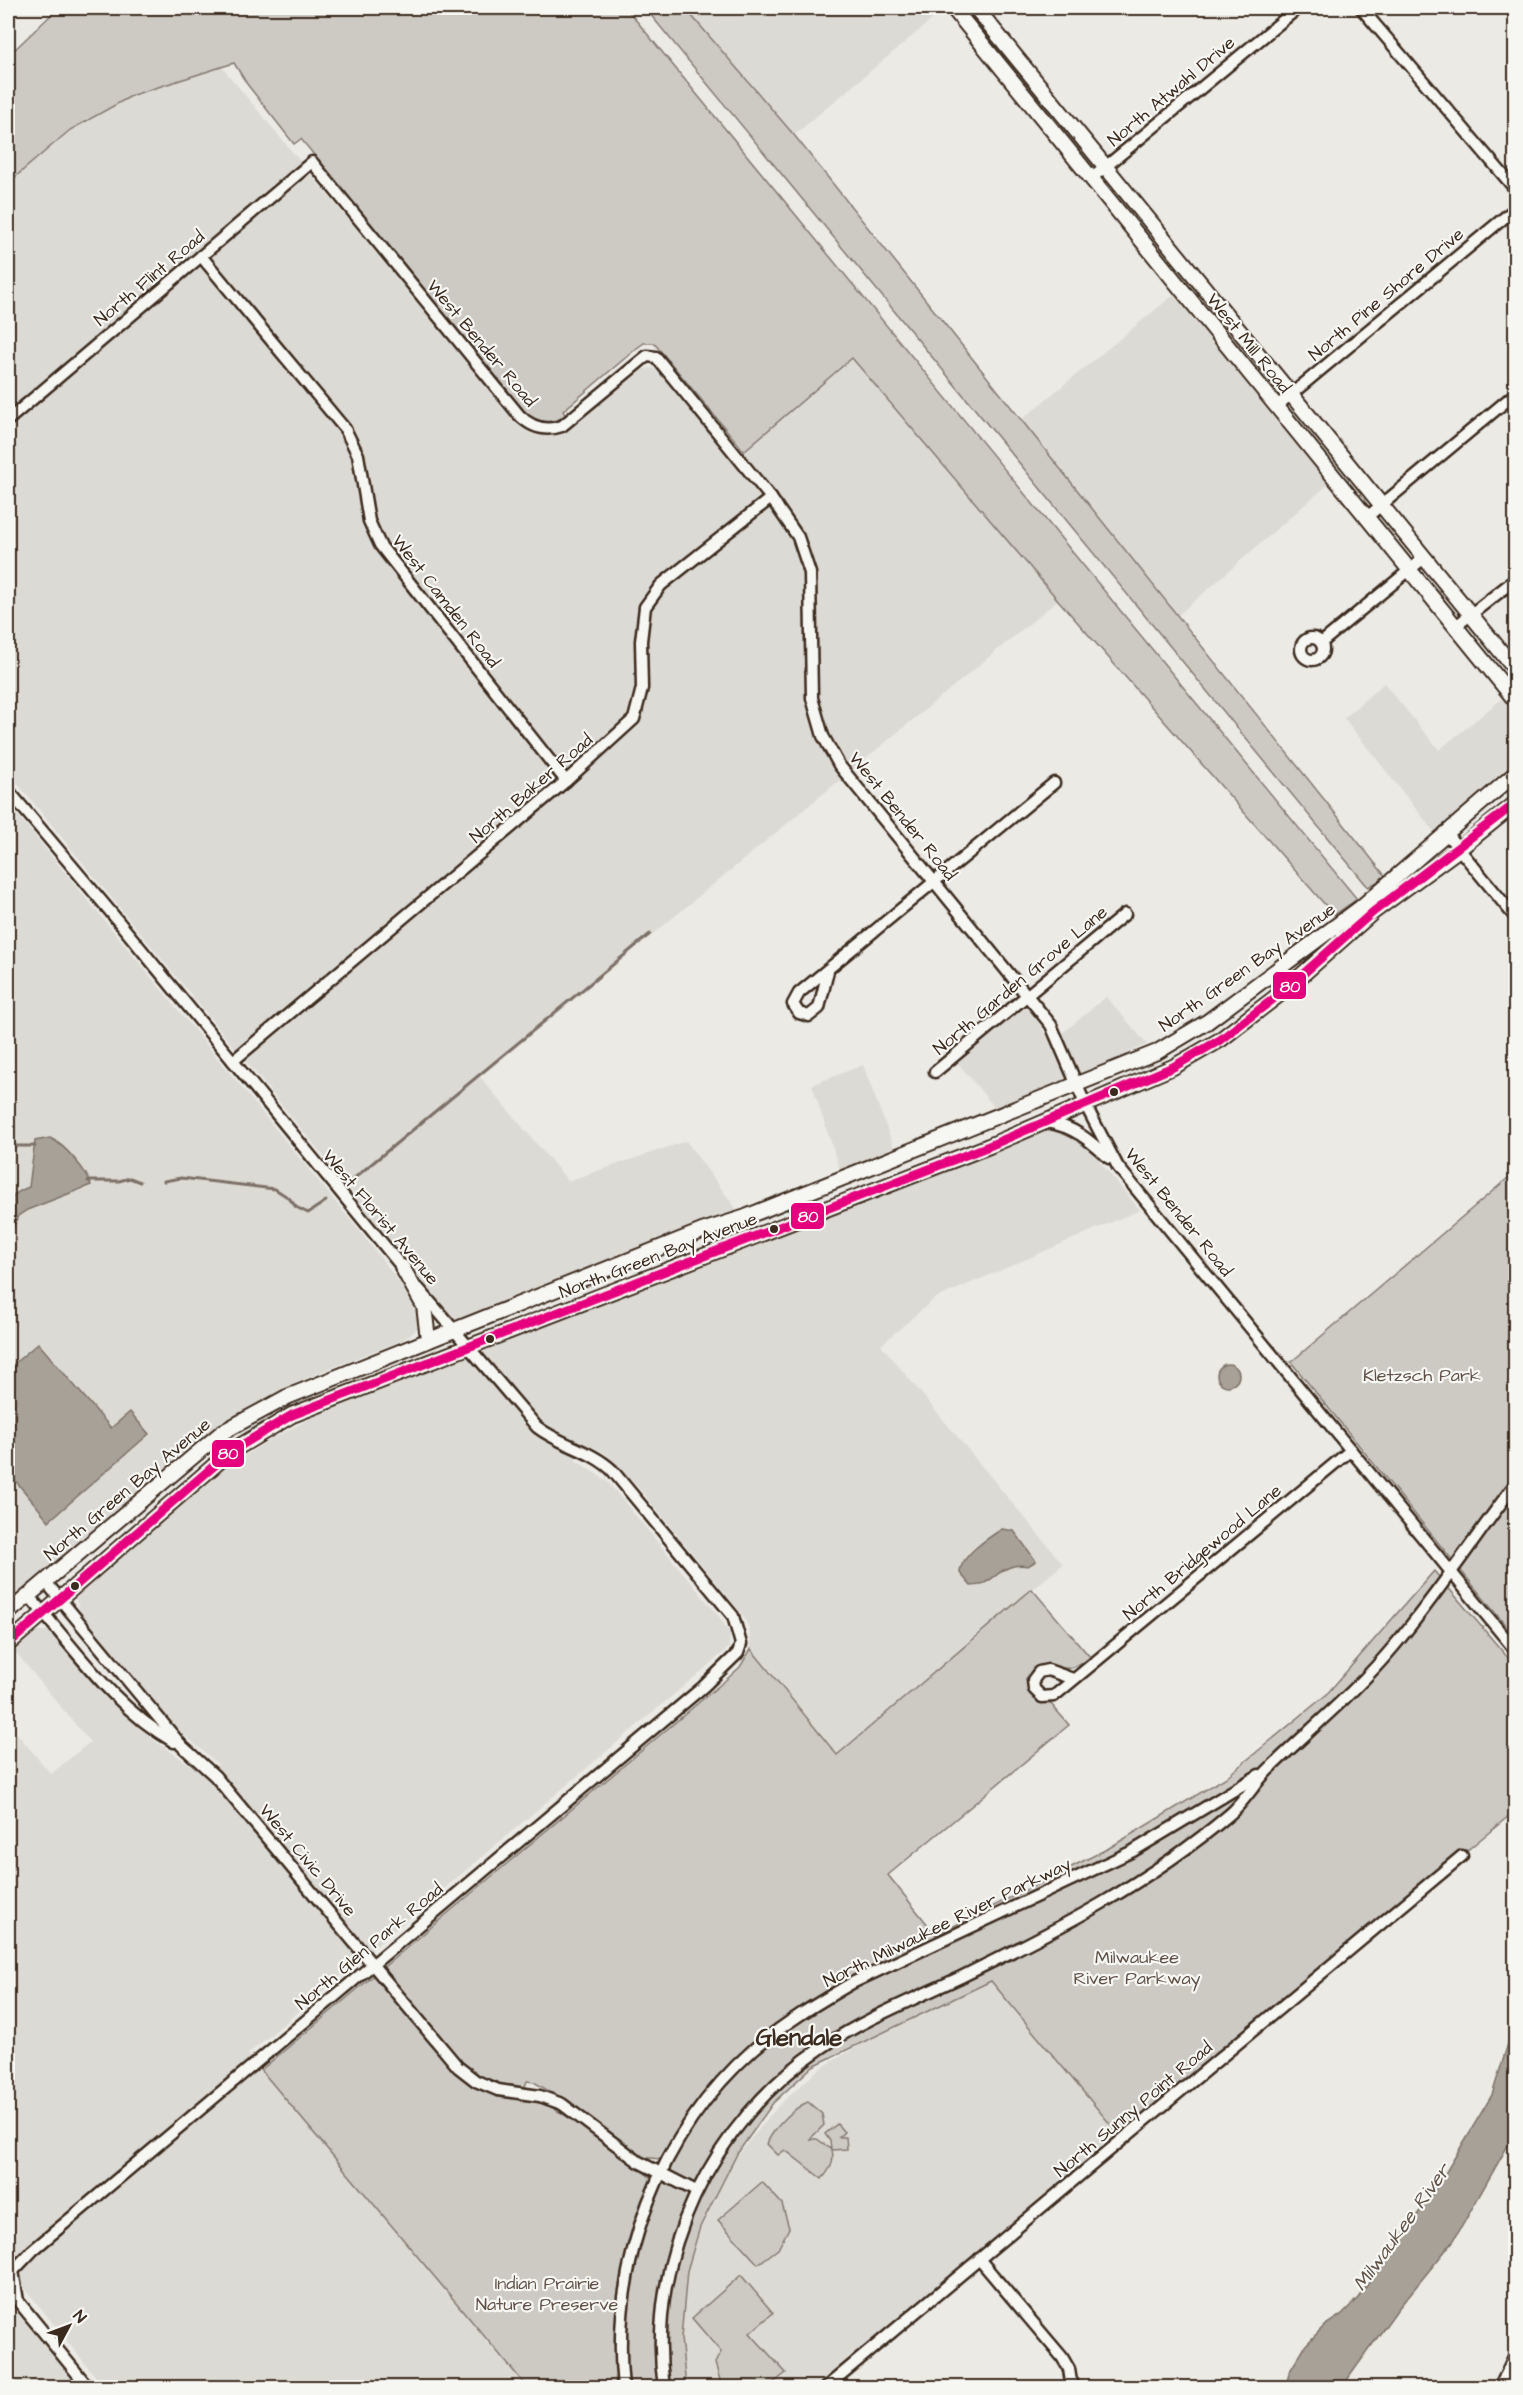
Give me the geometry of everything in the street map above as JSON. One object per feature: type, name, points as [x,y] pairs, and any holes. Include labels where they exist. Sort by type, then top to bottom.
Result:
[{"type":"main road","name":"West Mill Road","points":[[953,8],[1515,701]]},
{"type":"main road","name":"West Mill Road","points":[[976,8],[1515,670]]},
{"type":"main road","name":"North Green Bay Avenue","points":[[8,1612],[221,1434],[287,1397],[553,1289],[702,1231],[743,1218],[1157,1052],[1207,1022],[1360,908],[1515,773]]},
{"type":"main road","name":"North Green Bay Avenue","points":[[8,1644],[230,1452],[292,1415],[1047,1122],[1173,1067],[1220,1040],[1285,990],[1373,912],[1459,849],[1515,803]]},
{"type":"main road","points":[[402,1268],[424,1306],[428,1339]]},
{"type":"main road","points":[[573,1282],[582,1304]]},
{"type":"main road","points":[[553,1289],[562,1312]]},
{"type":"street","name":"North Atwahl Drive","points":[[1092,178],[1298,8]]},
{"type":"street","points":[[1361,8],[1515,190]]},
{"type":"street","name":"North Flint Road","points":[[8,420],[312,162]]},
{"type":"street","name":"West Bender Road","points":[[312,162],[525,421],[539,428],[562,426],[643,359],[652,356],[664,364],[771,498],[798,537],[810,573],[812,698],[823,736],[840,765],[1029,995],[1060,1041],[1086,1106],[1119,1167],[1515,1651]]},
{"type":"street","name":"North Pine Shore Drive","points":[[1277,406],[1515,208]]},
{"type":"street","name":"West Camden Road","points":[[201,256],[345,429],[358,455],[369,521],[380,545],[566,781]]},
{"type":"street","points":[[1367,517],[1515,393]]},
{"type":"street","name":"North Baker Road","points":[[233,1062],[566,781],[634,719],[642,688],[641,641],[645,607],[661,585],[771,498]]},
{"type":"street","points":[[1321,643],[1424,558]]},
{"type":"street","points":[[1456,626],[1515,579]]},
{"type":"street","points":[[828,971],[1054,783]]},
{"type":"street","name":"West Florist Avenue","points":[[8,790],[402,1268],[537,1427],[554,1439],[598,1459],[612,1470],[733,1616],[741,1644]]},
{"type":"street","points":[[1445,832],[1515,918]]},
{"type":"street","name":"North Garden Grove Lane","points":[[935,1072],[1125,914]]},
{"type":"street","points":[[1047,1122],[1063,1125],[1081,1133],[1119,1167]]},
{"type":"street","name":"North Bridgewood Lane","points":[[1073,1680],[1351,1450]]},
{"type":"street","name":"North Milwaukee River Parkway","points":[[664,2388],[662,2312],[676,2244],[696,2191],[717,2155],[752,2108],[794,2068],[821,2048],[857,2026],[1053,1932],[1109,1899],[1189,1846],[1232,1812],[1267,1771],[1331,1714],[1394,1647],[1451,1573],[1515,1483]]},
{"type":"street","name":"West Civic Drive","points":[[45,1581],[182,1746],[216,1776],[458,2067],[476,2081],[498,2090],[540,2096],[561,2104],[639,2162],[696,2191]]},
{"type":"street","name":"West Civic Drive","points":[[28,1595],[121,1704],[155,1731],[182,1746]]},
{"type":"street","name":"North Glen Park Road","points":[[89,2388],[18,2301],[13,2271],[33,2250],[733,1662],[741,1644]]},
{"type":"street","name":"North Milwaukee River Parkway","points":[[623,2388],[620,2339],[629,2265],[639,2226],[660,2174],[683,2133],[720,2083],[754,2049],[810,2008],[852,1983],[1132,1851],[1267,1771]]},
{"type":"street","name":"North Sunny Point Road","points":[[825,2388],[1462,1856]]},
{"type":"street","points":[[978,2259],[1062,2357],[1069,2369],[1072,2388]]},
{"type":"street","points":[[1499,2388],[1515,2353]]},
{"type":"shaded area","points":[[685,8],[946,8],[794,135]]},
{"type":"shaded area","points":[[221,66],[518,424],[528,431],[538,435],[562,433],[641,369],[653,368],[659,372],[732,461],[852,358],[1058,600],[480,1077],[568,1181],[686,1141],[743,1218],[453,1329],[402,1267],[348,1186],[8,772],[8,183],[70,130],[133,95]]},
{"type":"shaded area","points":[[1177,292],[1332,481],[1177,616],[1021,420]]},
{"type":"shaded area","points":[[1384,683],[1439,750],[1509,693],[1515,701],[1515,773],[1439,838],[1344,718]]},
{"type":"shaded area","points":[[8,803],[358,1229],[416,1303],[420,1318],[415,1331],[403,1340],[323,1371],[270,1395],[222,1424],[182,1453],[8,1603]]},
{"type":"shaded area","points":[[1106,997],[1147,1044],[1102,1066],[995,1108],[958,1063],[1021,1008],[1031,1010],[1048,1038],[1064,1032]]},
{"type":"shaded area","points":[[863,1065],[894,1148],[840,1170],[812,1085]]},
{"type":"shaded area","points":[[1055,1128],[1074,1134],[1085,1144],[1140,1210],[934,1299],[881,1345],[1063,1564],[836,1755],[751,1649],[749,1628],[742,1614],[642,1492],[606,1454],[593,1447],[575,1460],[607,1481],[718,1615],[730,1634],[729,1648],[248,2054],[527,2387],[104,2387],[23,2286],[8,2285],[8,1723],[51,1774],[90,1742],[13,1649],[36,1631],[51,1631],[119,1710],[154,1740],[193,1767],[219,1765],[175,1727],[154,1704],[81,1615],[76,1599],[83,1589],[223,1470],[261,1445],[318,1414],[1040,1130]]},
{"type":"shaded area","points":[[50,1138],[74,1158],[91,1185],[27,1210],[18,1216],[12,1230],[8,1229],[7,1214],[11,1198],[29,1187],[35,1141]]},
{"type":"shaded area","points":[[38,1343],[111,1428],[130,1412],[149,1434],[49,1521],[8,1472],[8,1369]]},
{"type":"shaded area","points":[[1228,1364],[1236,1367],[1239,1375],[1236,1383],[1228,1386],[1220,1383],[1217,1375],[1220,1367]]},
{"type":"shaded area","points":[[1002,1529],[1014,1531],[1036,1561],[1028,1566],[1010,1567],[986,1582],[971,1586],[960,1573],[961,1567],[976,1548]]},
{"type":"shaded area","points":[[991,1980],[1120,2136],[816,2387],[683,2388],[679,2337],[688,2271],[701,2227],[737,2156],[778,2106],[818,2070],[871,2038]]},
{"type":"shaded area","name":"Milwaukee River","points":[[1515,2021],[1515,2133],[1454,2240],[1397,2310],[1342,2387],[1285,2387],[1290,2371],[1305,2346],[1324,2326],[1341,2315],[1358,2298],[1437,2187],[1492,2095]]},
{"type":"shaded area","points":[[8,2300],[12,2307],[79,2387],[8,2387]]},
{"type":"green space","points":[[63,8],[626,8],[1357,899],[1334,915],[1058,600],[852,358],[744,451],[654,343],[644,343],[637,348],[563,411],[566,416],[551,421],[532,418],[301,139],[294,144],[247,84],[234,63],[133,95],[70,130],[8,183],[8,54],[53,13]]},
{"type":"green space","points":[[645,8],[685,8],[794,135],[1386,877],[1368,887]]},
{"type":"green space","name":"Kletzsch Park","points":[[1515,1172],[1515,1637],[1291,1362]]},
{"type":"green space","points":[[1434,1571],[1515,1666],[1515,1811],[1120,2136],[991,1981],[813,2066],[773,2103],[737,2154],[700,2227],[687,2271],[681,2338],[686,2387],[527,2387],[261,2070],[728,1678],[740,1667],[751,1649],[837,1755],[1032,1589],[1090,1657],[1080,1665],[1071,1668],[1050,1664],[1034,1668],[1030,1677],[1037,1696],[1041,1702],[1051,1704],[1069,1725],[888,1875],[936,1935],[1109,1848],[1225,1778],[1326,1695]],"holes":[[[527,2081],[534,2082],[580,2110],[640,2157],[660,2159],[650,2177],[578,2123],[546,2104],[520,2100]]]},
{"type":"green space","points":[[808,2102],[822,2114],[824,2125],[810,2139],[817,2139],[831,2149],[830,2141],[825,2134],[837,2124],[844,2132],[839,2137],[846,2137],[847,2149],[832,2150],[831,2166],[822,2179],[785,2150],[778,2155],[767,2144],[784,2120]]},
{"type":"green space","points":[[762,2182],[782,2204],[789,2228],[778,2249],[758,2264],[718,2220]]},
{"type":"green space","points":[[741,2275],[773,2313],[750,2333],[786,2373],[768,2387],[722,2387],[715,2363],[721,2352],[692,2318]]},
{"type":"waterway","points":[[352,1180],[650,934]]},
{"type":"waterway","points":[[8,1146],[35,1146]]},
{"type":"waterway","points":[[88,1181],[119,1181],[130,1178],[140,1182]]},
{"type":"waterway","points":[[164,1181],[181,1178],[275,1189],[289,1198],[296,1207],[308,1213],[326,1201]]},
{"type":"transit line","name":"80","points":[[8,1644],[230,1452],[292,1415],[989,1146],[1173,1067],[1220,1040],[1285,990],[1373,912],[1516,803]]},
{"type":"district","name":"Glendale","points":[[799,2037]]},
{"type":"park label","name":"Milwaukee River Parkway","points":[[1137,1967]]},
{"type":"park label","name":"Indian Prairie Nature Preserve","points":[[547,2293]]}]
